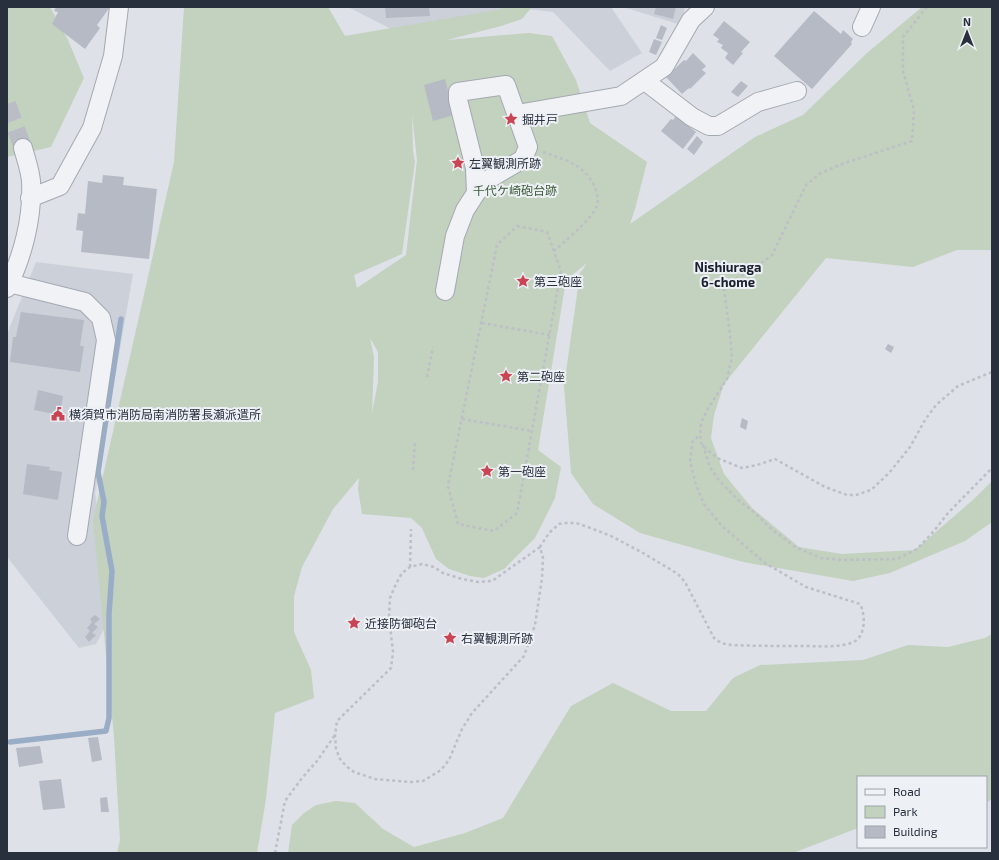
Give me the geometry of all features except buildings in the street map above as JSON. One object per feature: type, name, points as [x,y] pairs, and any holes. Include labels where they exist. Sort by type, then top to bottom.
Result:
[{"type":"street","points":[[30,198],[60,186],[92,128],[113,56],[119,7]]},
{"type":"street","points":[[516,114],[621,96],[664,67],[691,14],[705,7]]},
{"type":"street","points":[[862,27],[871,7]]},
{"type":"street","points":[[645,81],[692,117],[709,126],[718,126],[758,102],[797,91]]},
{"type":"street","points":[[445,291],[455,236],[465,210],[476,193],[489,179],[523,159],[528,147],[506,85],[458,92],[458,100],[475,168],[476,193]]},
{"type":"street","points":[[23,148],[31,180],[30,198],[25,240],[8,286],[85,302],[101,318],[106,340],[77,536]]},
{"type":"path","points":[[927,7],[903,37],[903,71],[914,110],[912,141],[842,164],[821,173],[806,185],[772,255],[753,269],[728,283],[724,290],[732,357],[727,378],[707,410],[701,423],[700,435],[710,467],[718,479],[737,499],[795,547],[821,558],[842,560],[897,559],[917,549],[934,531],[948,512],[992,468]]},
{"type":"path","points":[[528,147],[576,165],[590,179],[597,193],[597,207],[576,231],[554,251]]},
{"type":"path","points":[[516,226],[547,232],[561,271],[550,335],[517,512],[494,531],[458,524],[448,486],[482,323],[497,245],[516,226]]},
{"type":"path","points":[[482,323],[550,335]]},
{"type":"path","points":[[427,377],[433,347]]},
{"type":"path","points":[[702,445],[717,458],[742,468],[775,459],[825,488],[847,495],[856,495],[871,490],[890,473],[910,448],[925,420],[936,405],[958,386],[992,372]]},
{"type":"path","points":[[462,418],[532,431]]},
{"type":"path","points":[[540,547],[543,558],[542,578],[535,625],[524,656],[472,713],[462,729],[449,760],[441,770],[423,781],[412,782],[376,779],[362,776],[346,766],[340,759],[336,749],[335,735],[337,721],[391,668],[393,652],[389,617],[390,598],[402,573],[410,566],[422,564],[434,567],[443,573],[462,579],[478,582],[492,581],[540,547],[554,528],[559,524],[576,523],[611,536],[678,574],[685,582],[714,638],[720,643],[731,645],[824,646],[852,643],[862,634],[863,610],[860,604],[806,587],[765,563],[722,526],[704,504],[696,485],[690,461],[693,441],[700,435]]},
{"type":"path","points":[[413,470],[415,442]]},
{"type":"path","points":[[410,566],[412,529]]},
{"type":"path","points":[[275,853],[285,801],[335,735]]},
{"type":"shaded area","points":[[348,7],[611,7],[642,53],[610,71],[553,12],[527,9],[405,36]]},
{"type":"shaded area","points":[[623,7],[685,7],[681,25]]},
{"type":"shaded area","name":"横須賀市消防局南消防署長瀬派遣所","points":[[36,262],[133,274],[95,493],[112,614],[96,644],[79,648],[7,557],[7,334]]},
{"type":"green space","points":[[7,7],[50,7],[68,40],[84,78],[51,147],[7,157]]},
{"type":"green space","name":"千代ケ崎砲台跡","points":[[184,7],[328,7],[345,36],[502,9],[502,7],[532,7],[522,19],[447,40],[529,33],[552,36],[576,80],[590,123],[647,162],[630,224],[755,137],[803,115],[867,53],[922,7],[992,7],[992,250],[957,250],[913,267],[826,258],[724,384],[714,415],[711,438],[724,474],[752,508],[799,547],[842,554],[915,550],[974,499],[992,481],[992,522],[965,541],[890,573],[853,581],[743,562],[640,533],[593,504],[571,473],[564,386],[580,273],[587,263],[566,280],[538,450],[561,467],[555,498],[535,538],[504,569],[484,578],[470,576],[449,569],[436,559],[422,528],[411,518],[362,514],[358,489],[359,478],[333,509],[302,567],[294,596],[294,632],[311,670],[314,698],[275,713],[266,799],[257,853],[117,853],[120,840],[114,737],[93,520],[174,162]],"holes":[[[412,114],[417,160],[406,255],[357,288],[354,275],[402,254],[415,162],[413,151]],[[370,338],[378,352],[378,382],[372,413],[374,357]]]},
{"type":"green space","points":[[992,634],[992,799],[987,802],[987,776],[857,776],[857,828],[793,853],[288,853],[292,825],[304,813],[316,805],[336,801],[355,803],[383,829],[414,847],[465,833],[503,818],[571,706],[613,683],[671,711],[706,711],[733,678],[760,665],[863,660],[908,645],[948,647],[985,638]]},
{"type":"waterway","points":[[10,742],[106,731],[109,718],[109,614],[112,571],[102,516],[104,502],[98,472],[121,319]]},
{"type":"tunnel","points":[[7,104],[23,148]]},
{"type":"place","name":"掘井戸","points":[[511,119]]},
{"type":"place","name":"左翼観測所跡","points":[[458,163]]},
{"type":"place","name":"第三砲座","points":[[523,281]]},
{"type":"place","name":"第二砲座","points":[[506,376]]},
{"type":"place","name":"横須賀市消防局南消防署長瀬派遣所","points":[[58,414]]},
{"type":"place","name":"第一砲座","points":[[487,471]]},
{"type":"place","name":"近接防御砲台","points":[[354,623]]},
{"type":"place","name":"右翼観測所跡","points":[[450,638]]},
{"type":"district","name":"Nishiuraga 6-chome","points":[[728,274]]}]
